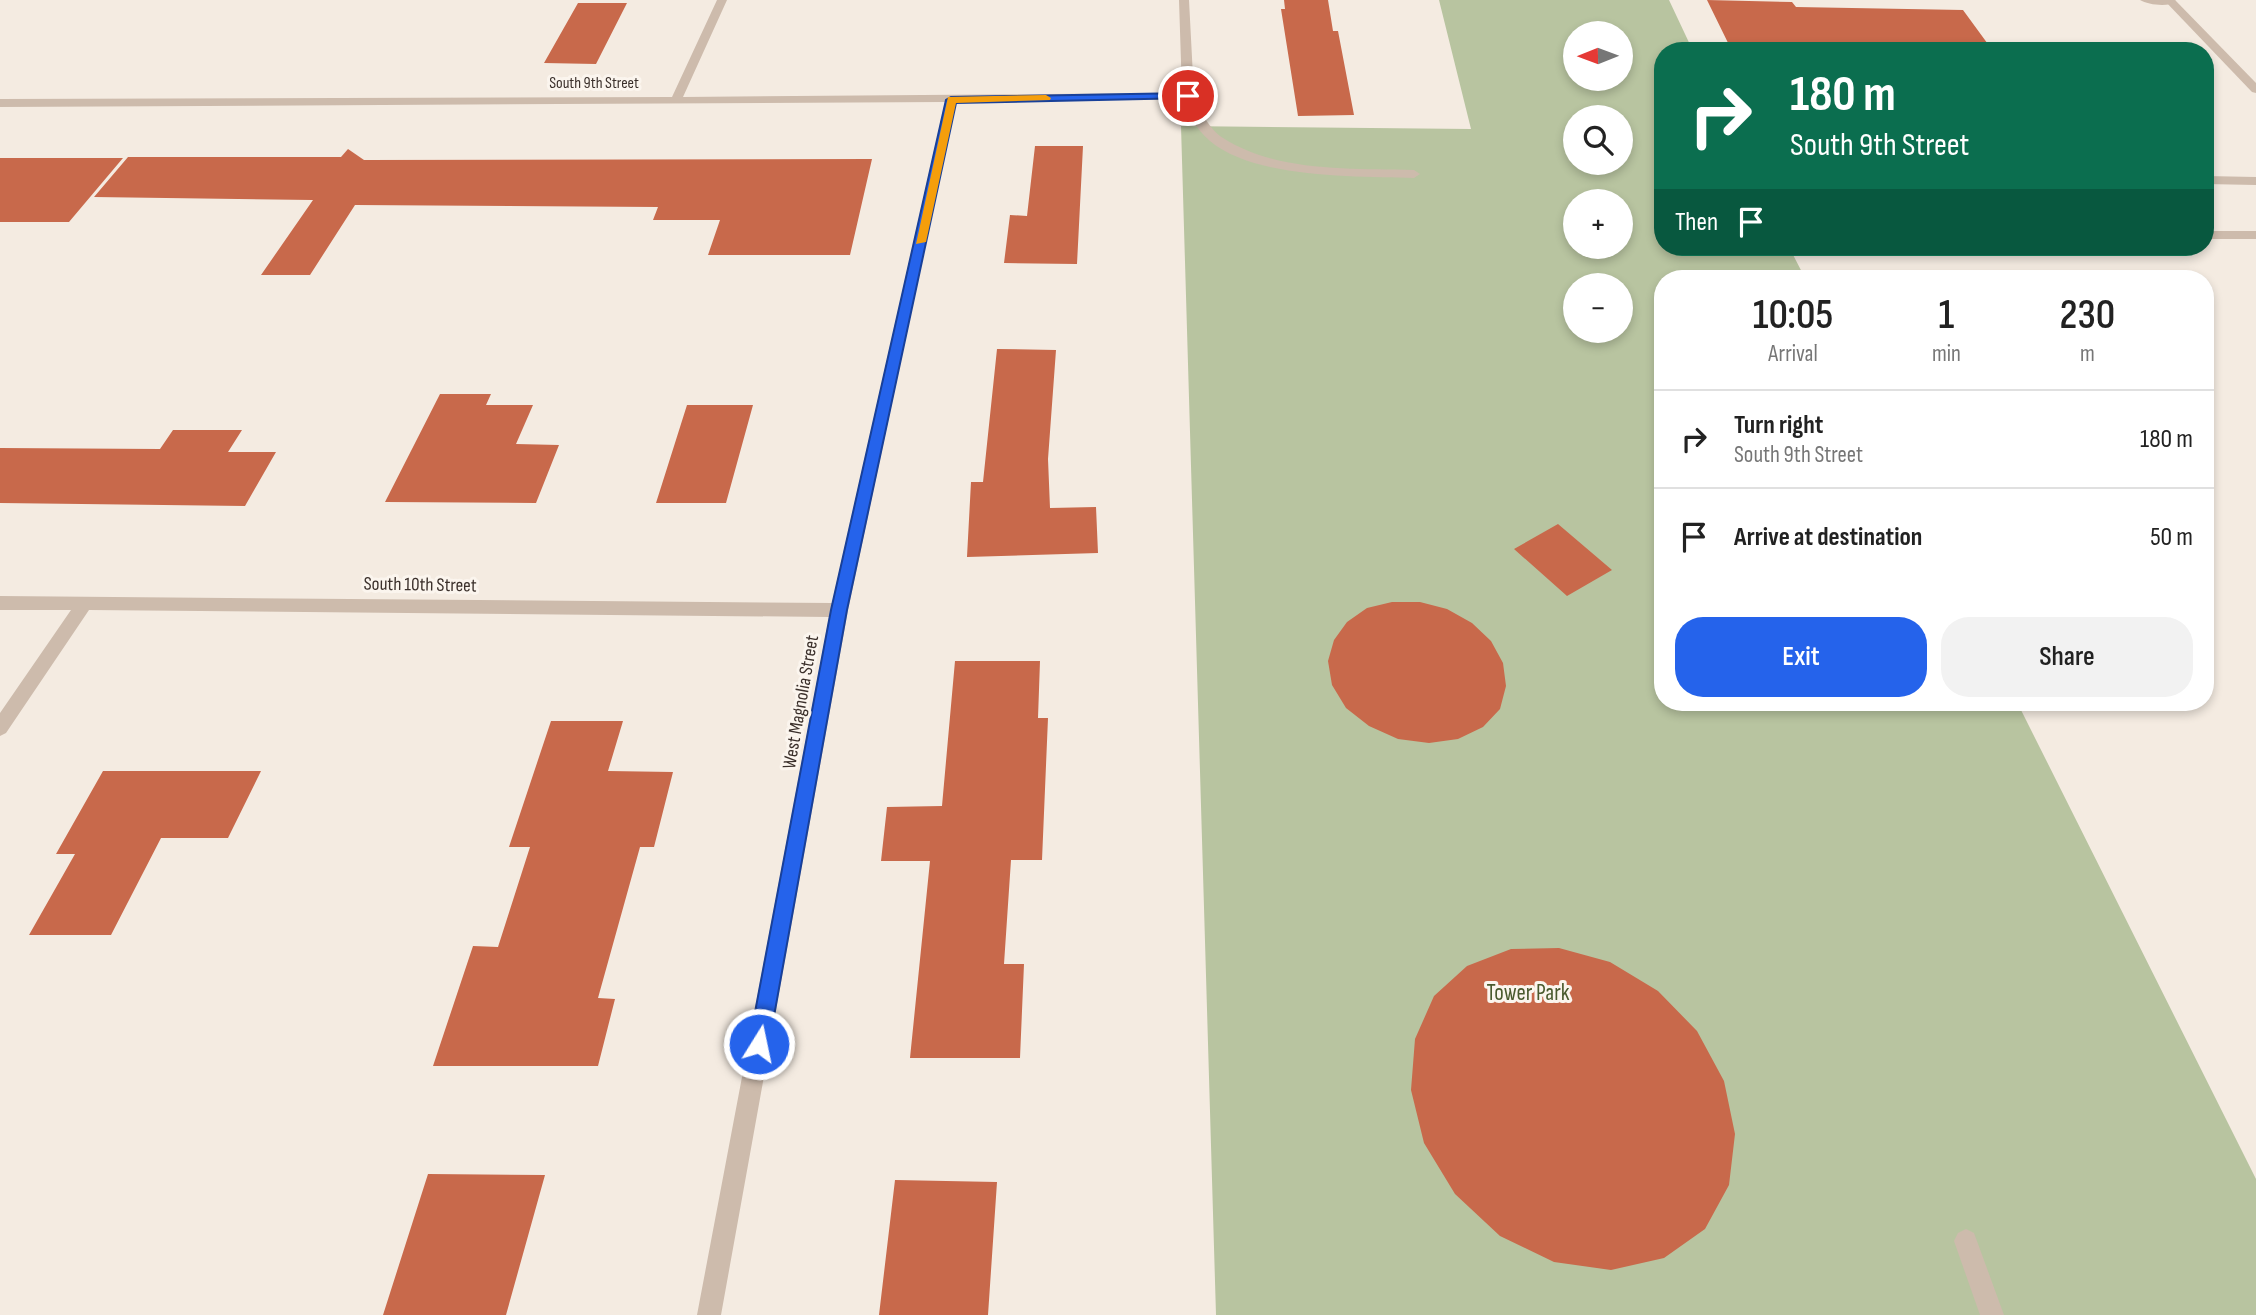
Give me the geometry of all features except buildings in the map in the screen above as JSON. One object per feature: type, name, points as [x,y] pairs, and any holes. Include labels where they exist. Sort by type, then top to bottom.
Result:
[{"type":"street","points":[[677,98],[722,0]]},
{"type":"street","points":[[1184,0],[1188,96],[1198,122],[1216,139],[1243,155],[1307,168],[1414,174]]},
{"type":"street","points":[[2146,0],[2170,1],[2210,42]]},
{"type":"street","points":[[2214,47],[2256,90]]},
{"type":"street","name":"South 9th Street","points":[[0,103],[677,98],[951,100],[1188,96]]},
{"type":"street","name":"West Magnolia Street","points":[[709,1315],[839,610],[951,100]]},
{"type":"street","points":[[2214,180],[2255,182]]},
{"type":"street","points":[[2214,235],[2256,235]]},
{"type":"street","name":"South 10th Street","points":[[0,603],[839,610]]},
{"type":"street","points":[[0,728],[85,603]]},
{"type":"street","points":[[1966,1241],[1992,1315]]},
{"type":"green space","name":"Tower Park","points":[[1439,0],[1669,0],[1689,42],[1654,42],[1654,256],[1794,256],[1801,270],[1654,270],[1654,711],[2022,711],[2256,1179],[2256,1315],[1216,1315],[1181,126],[1471,129]]},
{"type":"slow traffic","points":[[920,242],[951,100],[1046,98]]},
{"type":"route","points":[[759,1044],[839,610],[951,100],[1188,96]]}]
